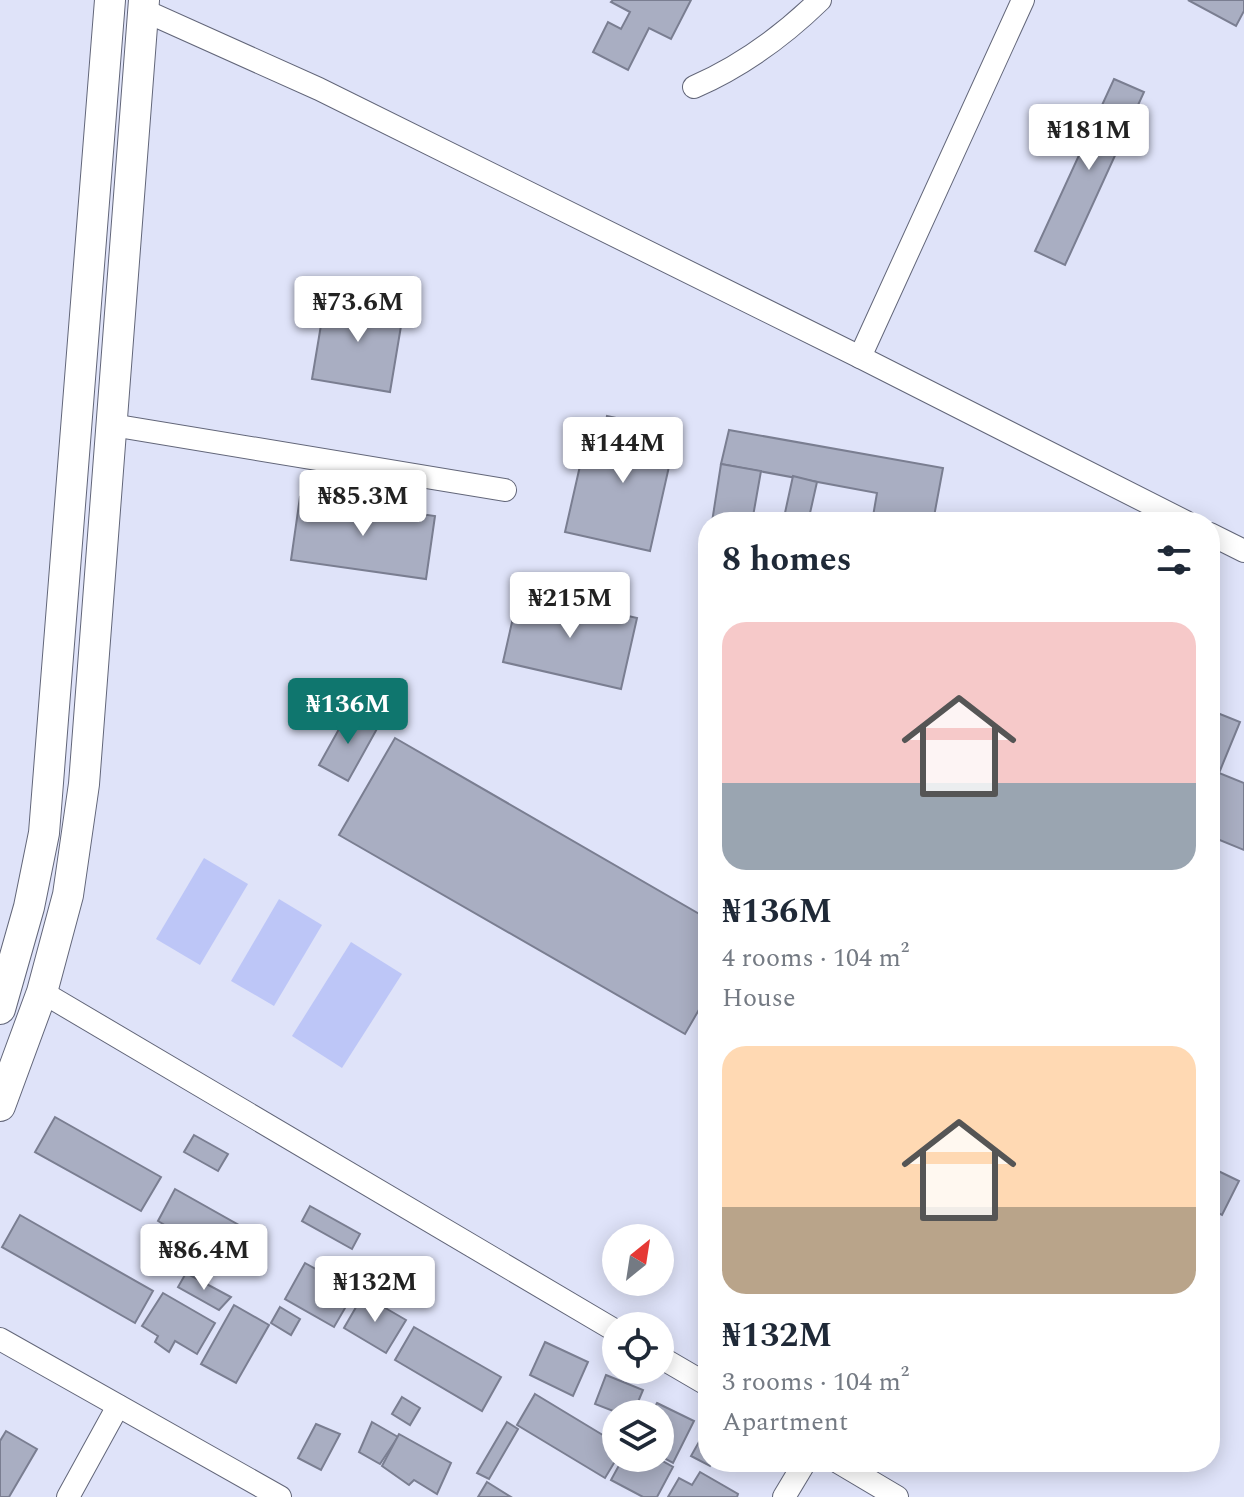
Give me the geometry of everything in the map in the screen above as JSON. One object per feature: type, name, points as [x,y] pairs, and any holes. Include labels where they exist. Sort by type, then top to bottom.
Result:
[{"type":"main road","points":[[0,1009],[29,907],[44,833],[110,0]]},
{"type":"main road","points":[[0,1106],[42,992],[68,895],[84,784],[144,5]]},
{"type":"street","points":[[694,87],[748,60],[820,0]]},
{"type":"street","points":[[860,357],[1023,0]]},
{"type":"street","points":[[144,5],[860,357],[1166,512]]},
{"type":"street","points":[[112,425],[505,490]]},
{"type":"street","points":[[1220,539],[1244,551]]},
{"type":"street","points":[[42,992],[602,1323]]},
{"type":"street","points":[[0,1339],[280,1497]]},
{"type":"street","points":[[674,1365],[698,1379]]},
{"type":"street","points":[[68,1497],[118,1406]]},
{"type":"street","points":[[784,1497],[799,1472]]},
{"type":"street","points":[[855,1472],[897,1497]]},
{"type":"shaded area","points":[[204,858],[248,884],[200,965],[156,939]]},
{"type":"shaded area","points":[[279,899],[322,925],[274,1006],[231,981]]},
{"type":"shaded area","points":[[351,942],[402,974],[342,1068],[292,1036]]},
{"type":"building","points":[[691,0],[671,39],[649,28],[628,70],[593,52],[608,22],[621,29],[630,12],[611,2]]},
{"type":"building","points":[[1188,0],[1244,0],[1244,11],[1236,26]]},
{"type":"building","points":[[1114,79],[1144,92],[1065,265],[1035,251]]},
{"type":"building","points":[[326,295],[404,308],[390,392],[312,379]]},
{"type":"building","points":[[607,416],[677,431],[650,551],[565,532],[582,457],[597,460]]},
{"type":"building","points":[[729,430],[943,468],[935,512],[874,512],[877,493],[721,464]]},
{"type":"building","points":[[721,464],[761,471],[754,512],[714,512]]},
{"type":"building","points":[[793,476],[817,482],[810,512],[785,512]]},
{"type":"building","points":[[300,497],[435,516],[426,579],[291,560]]},
{"type":"building","points":[[519,591],[637,618],[621,689],[503,662]]},
{"type":"building","points":[[349,711],[378,727],[348,781],[319,765]]},
{"type":"building","points":[[1220,714],[1240,722],[1220,771]]},
{"type":"building","points":[[395,738],[698,913],[698,1011],[685,1034],[339,835]]},
{"type":"building","points":[[1220,773],[1244,783],[1244,850],[1220,840]]},
{"type":"building","points":[[55,1117],[161,1177],[141,1211],[35,1152]]},
{"type":"building","points":[[194,1135],[228,1154],[218,1171],[184,1152]]},
{"type":"building","points":[[1220,1172],[1239,1181],[1220,1214]]},
{"type":"building","points":[[175,1189],[262,1238],[241,1271],[158,1221]]},
{"type":"building","points":[[310,1206],[360,1234],[352,1249],[302,1221]]},
{"type":"building","points":[[20,1215],[153,1291],[135,1323],[2,1247]]},
{"type":"building","points":[[305,1263],[355,1291],[334,1327],[285,1299]]},
{"type":"building","points":[[186,1273],[231,1297],[219,1310],[178,1287]]},
{"type":"building","points":[[163,1293],[215,1323],[197,1354],[175,1341],[169,1352],[155,1342],[158,1336],[142,1326]]},
{"type":"building","points":[[363,1295],[406,1320],[386,1353],[344,1328]]},
{"type":"building","points":[[234,1305],[269,1325],[236,1383],[201,1364]]},
{"type":"building","points":[[280,1307],[300,1319],[291,1335],[271,1323]]},
{"type":"building","points":[[414,1327],[501,1377],[482,1411],[395,1360]]},
{"type":"building","points":[[545,1342],[588,1362],[573,1396],[530,1375]]},
{"type":"building","points":[[603,1384],[628,1384],[643,1390],[639,1400],[602,1400],[602,1407],[595,1404]]},
{"type":"building","points":[[535,1394],[602,1435],[602,1472],[609,1472],[605,1478],[517,1425]]},
{"type":"building","points":[[402,1397],[420,1408],[410,1425],[392,1414]]},
{"type":"building","points":[[674,1411],[694,1421],[674,1461]]},
{"type":"building","points":[[372,1422],[398,1437],[380,1464],[359,1452]]},
{"type":"building","points":[[507,1422],[518,1429],[489,1479],[477,1473]]},
{"type":"building","points":[[316,1424],[340,1434],[321,1470],[298,1458]]},
{"type":"building","points":[[6,1431],[37,1449],[9,1497],[0,1497],[0,1441]]},
{"type":"building","points":[[399,1434],[451,1463],[437,1494],[414,1480],[409,1485],[382,1466]]},
{"type":"building","points":[[698,1444],[698,1460],[691,1456]]},
{"type":"building","points":[[615,1472],[670,1472],[657,1497],[643,1497],[611,1480]]},
{"type":"building","points":[[700,1472],[738,1494],[737,1497],[668,1497],[679,1478],[692,1485]]},
{"type":"building","points":[[487,1482],[511,1497],[478,1497]]}]
